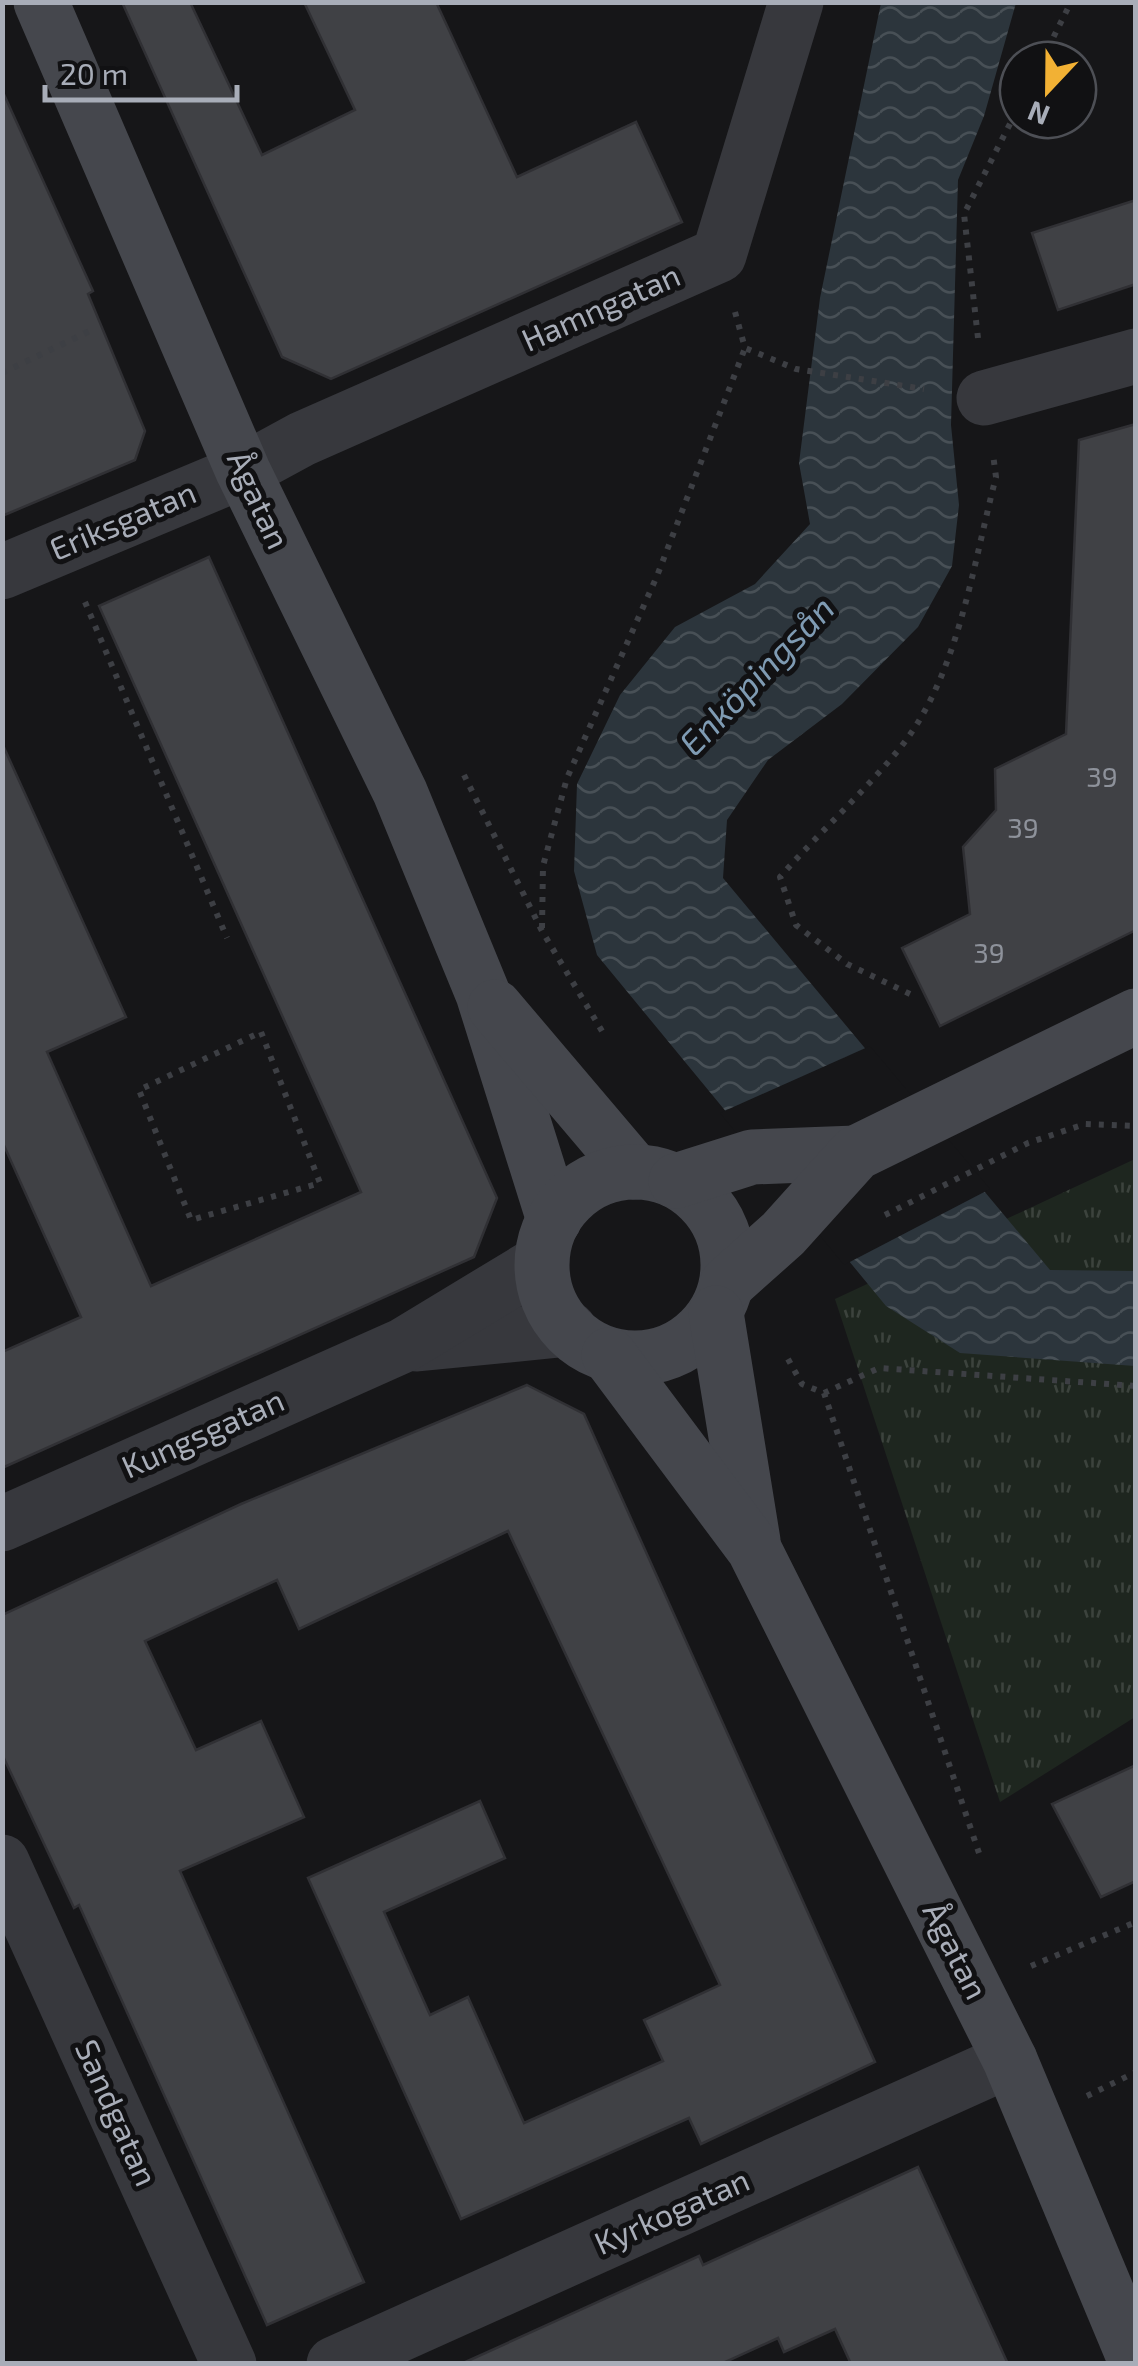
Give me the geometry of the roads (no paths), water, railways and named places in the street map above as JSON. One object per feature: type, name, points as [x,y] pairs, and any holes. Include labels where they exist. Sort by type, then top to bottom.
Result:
[{"type":"street","name":"Ågatan","points":[[41,2],[243,471],[400,792],[483,994],[547,1241],[545,1293],[559,1320],[589,1342],[754,1549],[1010,2060],[1136,2362]]},
{"type":"street","name":"Hamngatan","points":[[243,471],[302,440],[719,255],[796,2]]},
{"type":"street","points":[[961,395],[1136,356]]},
{"type":"street","name":"Eriksgatan","points":[[2,572],[243,471]]},
{"type":"street","name":"Ågatan","points":[[483,994],[656,1176],[702,1199],[720,1225],[729,1254],[722,1299],[754,1549]]},
{"type":"street","points":[[589,1342],[639,1359],[669,1352],[696,1337],[722,1299],[856,1152],[1136,1016]]},
{"type":"street","points":[[547,1241],[563,1204],[586,1185],[616,1172],[656,1176],[752,1157],[856,1152]]},
{"type":"street","name":"Kungsgatan","points":[[2,1524],[404,1345],[547,1241]]},
{"type":"street","name":"Kungsgatan","points":[[404,1345],[589,1342]]},
{"type":"street","name":"Sandgatan","points":[[2,1862],[228,2364]]},
{"type":"street","name":"Kyrkogatan","points":[[334,2364],[1010,2060]]},
{"type":"water","name":"Enköpingsån","points":[[881,3],[1016,3],[1006,40],[998,40],[998,67],[984,116],[958,180],[951,425],[959,505],[952,566],[918,627],[842,704],[768,760],[727,820],[723,878],[1050,1270],[1135,1271],[1135,1366],[960,1353],[886,1306],[597,955],[574,871],[577,784],[620,695],[675,627],[755,584],[810,524],[799,463],[820,298]]}]
